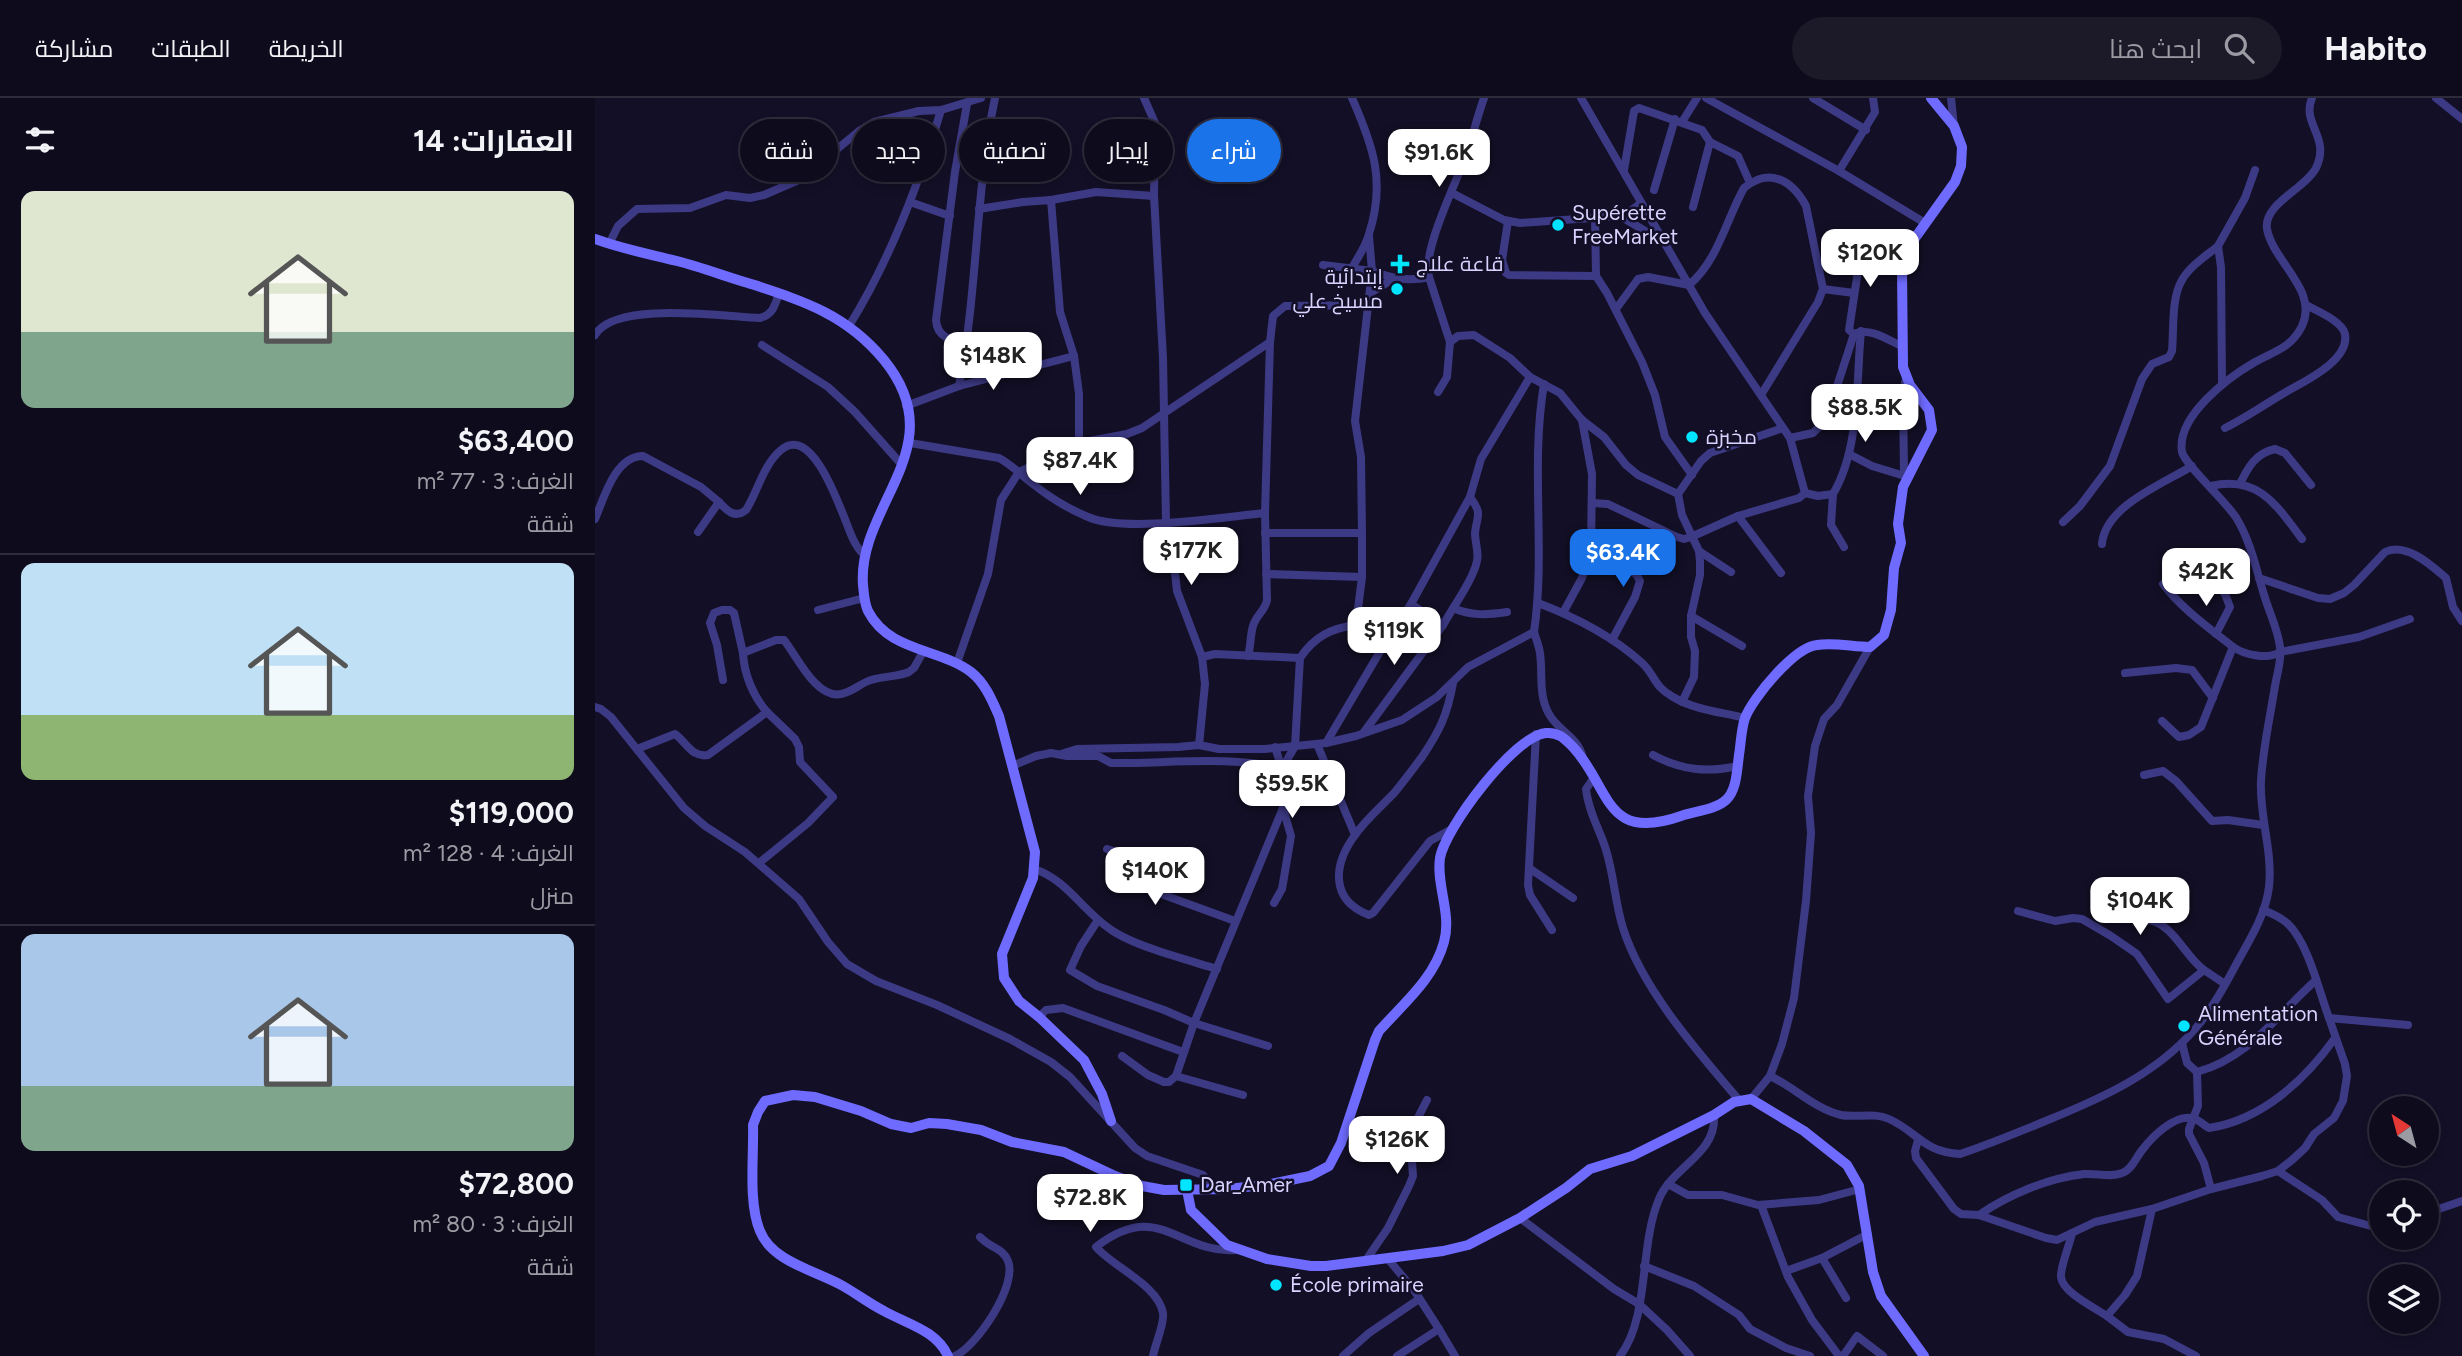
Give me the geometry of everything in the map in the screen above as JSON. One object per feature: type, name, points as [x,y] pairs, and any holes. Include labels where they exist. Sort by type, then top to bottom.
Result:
[{"type":"main road","points":[[948,1356],[943,1346],[925,1331],[787,1258],[764,1239],[756,1217],[753,1125],[765,1101],[793,1095],[815,1097],[861,1111],[891,1124],[911,1128],[947,1124],[969,1128],[1012,1142],[1074,1155],[1115,1176],[1142,1186],[1164,1190],[1215,1189],[1294,1180],[1322,1172],[1329,1166],[1341,1143],[1379,1031],[1426,977],[1444,942],[1446,920],[1440,859],[1452,829],[1506,758],[1536,734],[1555,733],[1564,738],[1583,758],[1612,808],[1632,821],[1666,821],[1713,806],[1726,800],[1734,788],[1745,718],[1776,675],[1804,649],[1816,645],[1870,647],[1884,635],[1891,610],[1894,568],[1901,543],[1898,524],[1903,487],[1906,476],[1932,430],[1929,410],[1906,378],[1902,270],[1910,245],[1955,182],[1961,166],[1962,146],[1954,126],[1931,98]]},
{"type":"main road","points":[[595,239],[678,261],[779,293],[826,312],[849,326],[873,348],[896,379],[907,406],[909,443],[865,556],[864,598],[868,611],[879,626],[901,642],[957,663],[978,678],[992,699],[999,716],[1035,852],[1033,878],[1002,954],[1004,978],[1019,1001],[1084,1060],[1107,1106],[1111,1121]]},
{"type":"main road","points":[[1187,1190],[1191,1210],[1223,1242],[1266,1259],[1311,1266],[1443,1251],[1468,1245],[1520,1218],[1590,1169],[1632,1156],[1739,1100],[1751,1099],[1804,1131],[1847,1165],[1860,1189],[1873,1272],[1881,1296],[1924,1356]]},
{"type":"street","points":[[609,244],[618,226],[637,209],[690,208],[726,195],[750,198],[764,195],[801,178],[874,122],[919,111],[941,110],[981,98]]},
{"type":"street","points":[[958,386],[967,343],[985,148],[995,98]]},
{"type":"street","points":[[1144,98],[1155,123],[1154,196],[1166,522],[1177,591],[1202,657],[1205,684],[1199,745]]},
{"type":"street","points":[[1352,98],[1375,159],[1375,210],[1369,236],[1352,268]]},
{"type":"street","points":[[1438,392],[1447,377],[1450,342],[1429,277],[1427,261],[1484,98]]},
{"type":"street","points":[[1581,98],[1718,333],[1790,438],[1805,493]]},
{"type":"street","points":[[1654,190],[1678,120],[1697,98]]},
{"type":"street","points":[[1706,98],[1839,171],[1925,223]]},
{"type":"street","points":[[1813,98],[1866,130]]},
{"type":"street","points":[[1839,171],[1875,112],[1873,98]]},
{"type":"street","points":[[1951,98],[1954,126]]},
{"type":"street","points":[[1770,1076],[1829,1111],[1841,1115],[1880,1116],[1902,1127],[1937,1151],[1960,1154],[2112,1092],[2164,1059],[2182,1043],[2218,999],[2263,910],[2269,884],[2260,799],[2262,766],[2280,652],[2241,525],[2224,500],[2182,452],[2186,429],[2198,410],[2222,384],[2257,361],[2287,346],[2303,325],[2306,305],[2294,277],[2270,239],[2267,222],[2273,209],[2313,173],[2318,162],[2320,142],[2309,117],[2312,98]]},
{"type":"street","points":[[2436,98],[2462,119]]},
{"type":"street","points":[[967,104],[955,173],[936,327],[948,339],[967,343]]},
{"type":"street","points":[[1624,170],[1634,111],[1639,108],[1702,130],[1710,142],[1738,156],[1750,183]]},
{"type":"street","points":[[849,326],[868,293],[910,202],[941,110]]},
{"type":"street","points":[[1693,207],[1710,142]]},
{"type":"street","points":[[2063,522],[2080,506],[2110,466],[2142,379],[2151,364],[2169,357],[2172,351],[2175,299],[2181,281],[2218,246],[2245,198],[2255,170]]},
{"type":"street","points":[[1689,285],[1701,275],[1737,200],[1750,183],[1776,178],[1785,180],[1800,194],[1812,230],[1823,289],[1811,314],[1761,395]]},
{"type":"street","points":[[979,209],[1096,192],[1154,196]]},
{"type":"street","points":[[1453,193],[1508,221],[1520,223],[1620,216],[1628,214],[1641,203]]},
{"type":"street","points":[[1051,200],[1060,312],[1074,356],[1079,394],[1079,443]]},
{"type":"street","points":[[910,202],[950,216]]},
{"type":"street","points":[[1620,216],[1662,241]]},
{"type":"street","points":[[1595,217],[1596,276],[1616,309],[1655,396],[1665,437],[1692,475]]},
{"type":"street","points":[[1508,221],[1502,260],[1509,275],[1596,276]]},
{"type":"street","points":[[1356,625],[1362,577],[1362,533],[1360,457],[1355,421],[1372,271],[1369,236]]},
{"type":"street","points":[[2218,246],[2221,267],[2222,384]]},
{"type":"street","points":[[1857,257],[1859,264],[1849,330],[1880,336],[1903,347]]},
{"type":"street","points":[[1323,265],[1372,271],[1393,279],[1419,280],[1429,277]]},
{"type":"street","points":[[1616,309],[1638,279],[1648,276],[1689,285]]},
{"type":"street","points":[[1370,293],[1393,279]]},
{"type":"street","points":[[1823,289],[1854,293]]},
{"type":"street","points":[[595,335],[604,326],[646,314],[681,312],[760,318],[769,315],[773,310],[779,293]]},
{"type":"street","points":[[1248,656],[1252,644],[1252,628],[1256,618],[1266,608],[1265,513],[1273,316],[1285,306],[1368,305]]},
{"type":"street","points":[[2225,428],[2317,376],[2341,348],[2345,337],[2341,328],[2306,305]]},
{"type":"street","points":[[1790,438],[1813,433],[1826,420],[1858,333]]},
{"type":"street","points":[[1844,547],[1831,525],[1833,494],[1841,480],[1849,454],[1855,412],[1858,333]]},
{"type":"street","points":[[1450,342],[1458,336],[1473,335],[1510,359],[1531,377],[1560,393],[1583,420],[1604,437],[1626,466],[1638,475],[1678,494]]},
{"type":"street","points":[[957,663],[988,574],[1001,500],[1019,472],[1079,443],[1127,434],[1142,428],[1270,342]]},
{"type":"street","points":[[762,345],[828,387],[862,419],[885,449],[902,465]]},
{"type":"street","points":[[907,406],[958,386],[1074,356]]},
{"type":"street","points":[[1321,743],[1411,604],[1470,497],[1481,459],[1531,377]]},
{"type":"street","points":[[1849,454],[1872,466],[1906,476],[1903,395],[1906,378]]},
{"type":"street","points":[[1544,384],[1538,429],[1538,603],[1534,632],[1540,653],[1541,687],[1545,704],[1555,722],[1576,741],[1583,758]]},
{"type":"street","points":[[1563,613],[1582,578],[1591,551],[1591,474],[1583,420]]},
{"type":"street","points":[[1731,572],[1699,551],[1682,515],[1678,494],[1701,461],[1710,453],[1783,428]]},
{"type":"street","points":[[909,443],[999,458],[1011,464],[1048,496],[1090,518],[1143,524],[1265,513]]},
{"type":"street","points":[[595,519],[617,471],[637,456],[643,456],[701,487],[734,514],[742,513],[751,502],[772,459],[787,446],[797,445],[810,454],[824,471],[839,501],[853,540],[865,556]]},
{"type":"street","points":[[2241,484],[2256,458],[2275,449],[2285,453],[2311,485]]},
{"type":"street","points":[[2102,544],[2102,535],[2109,521],[2123,507],[2192,466]]},
{"type":"street","points":[[2211,486],[2241,484],[2258,491],[2267,497],[2302,540]]},
{"type":"street","points":[[1592,503],[1608,504],[1684,539],[1738,516],[1798,498],[1805,493],[1818,496],[1833,494]]},
{"type":"street","points":[[1364,732],[1443,625],[1478,559],[1475,531],[1480,519],[1479,511],[1470,497]]},
{"type":"street","points":[[698,532],[719,502]]},
{"type":"street","points":[[1738,516],[1781,573]]},
{"type":"street","points":[[1265,533],[1362,533]]},
{"type":"street","points":[[2259,578],[2318,598],[2330,598],[2344,593],[2354,585],[2385,552],[2391,549],[2404,550],[2446,578],[2453,607],[2462,621]]},
{"type":"street","points":[[1591,551],[1636,574],[1640,581],[1635,597],[1612,640]]},
{"type":"street","points":[[1682,702],[1694,677],[1691,616],[1700,575],[1699,551]]},
{"type":"street","points":[[2197,554],[2225,594],[2230,607],[2216,634]]},
{"type":"street","points":[[1266,575],[1362,577]]},
{"type":"street","points":[[2163,584],[2178,604],[2233,648],[2257,655],[2274,656],[2280,652],[2359,637],[2410,619]]},
{"type":"street","points":[[818,610],[864,598]]},
{"type":"street","points":[[1538,603],[1563,613],[1612,640],[1645,666],[1657,687],[1682,702],[1708,711],[1745,718]]},
{"type":"street","points":[[1411,604],[1443,625]]},
{"type":"street","points":[[1453,608],[1484,616],[1507,612]]},
{"type":"street","points":[[723,680],[711,623],[714,613],[727,610],[734,613],[745,671],[753,691],[767,712],[795,739],[799,747],[800,762],[833,797],[808,823],[759,863]]},
{"type":"street","points":[[1691,616],[1742,646]]},
{"type":"street","points":[[1282,769],[1295,746],[1300,658],[1307,647],[1328,631],[1356,625],[1388,638]]},
{"type":"street","points":[[1062,754],[1077,749],[1199,745],[1219,749],[1265,749],[1321,743],[1364,732],[1402,720],[1453,684],[1468,667],[1534,632]]},
{"type":"street","points":[[743,653],[776,640],[784,640],[821,688],[827,692],[842,694],[873,680],[909,672],[923,652]]},
{"type":"street","points":[[1751,1099],[1770,1076],[1794,998],[1806,901],[1811,833],[1808,796],[1815,746],[1824,719],[1837,705],[1870,647]]},
{"type":"street","points":[[2162,721],[2179,737],[2189,735],[2201,727],[2233,648]]},
{"type":"street","points":[[1202,657],[1215,654],[1300,658]]},
{"type":"street","points":[[2125,673],[2176,668],[2192,670],[2213,698]]},
{"type":"street","points":[[1452,829],[1430,841],[1369,915],[1356,908],[1339,890],[1341,864],[1355,835],[1396,791],[1428,747],[1446,717],[1453,684]]},
{"type":"street","points":[[595,707],[611,717],[684,808],[759,863],[799,899],[828,942],[847,964],[876,981],[937,1005],[1010,1039],[1051,1062],[1070,1077],[1124,1138],[1147,1156],[1203,1175],[1215,1189]]},
{"type":"street","points":[[637,749],[675,734],[694,753],[700,756],[708,755],[767,712]]},
{"type":"street","points":[[1536,734],[1528,890],[1552,930]]},
{"type":"street","points":[[1321,743],[1355,835]]},
{"type":"street","points":[[1274,904],[1282,889],[1291,836],[1283,808],[1282,769],[1275,747]]},
{"type":"street","points":[[1218,762],[1219,749]]},
{"type":"street","points":[[1012,766],[1051,753],[1098,756],[1111,763],[1218,762],[1270,765],[1282,769]]},
{"type":"street","points":[[1653,755],[1676,765],[1705,771],[1738,766]]},
{"type":"street","points":[[2144,775],[2164,771],[2212,821],[2228,820],[2263,825]]},
{"type":"street","points":[[1593,779],[1586,789],[1587,795],[1607,850],[1624,930],[1635,955],[1674,1021],[1739,1100]]},
{"type":"street","points":[[1122,1056],[1160,1081],[1169,1082],[1176,1076],[1194,1023],[1283,808]]},
{"type":"street","points":[[1107,849],[1146,861],[1150,867],[1150,886],[1153,891],[1235,922]]},
{"type":"street","points":[[1529,868],[1573,898]]},
{"type":"street","points":[[1034,869],[1049,873],[1060,881],[1098,920],[1123,936],[1217,969]]},
{"type":"street","points":[[1918,1140],[1916,1158],[1954,1209],[1965,1215],[1979,1215],[2057,1240],[2095,1222],[2153,1209],[2211,1189],[2278,1171],[2305,1148],[2314,1134],[2334,1118],[2342,1105],[2347,1076],[2343,1053],[2293,929],[2280,918],[2263,910]]},
{"type":"street","points":[[2018,911],[2059,922],[2077,918],[2102,930],[2137,954],[2168,999],[2204,970]]},
{"type":"street","points":[[1098,920],[1081,946],[1070,970],[1097,986],[1194,1023],[1268,1046]]},
{"type":"street","points":[[2148,920],[2161,924],[2193,963],[2225,984]]},
{"type":"street","points":[[2197,1072],[2220,1065],[2236,1056],[2315,981]]},
{"type":"street","points":[[1039,1017],[1047,1010],[1063,1008],[1183,1052]]},
{"type":"street","points":[[2329,1018],[2408,1026]]},
{"type":"street","points":[[1979,1215],[1999,1201],[2049,1182],[2081,1175],[2122,1173],[2158,1134],[2184,1118],[2195,1118],[2210,1128],[2236,1121],[2266,1108],[2322,1056],[2335,1038]]},
{"type":"street","points":[[2182,1043],[2187,1063],[2197,1072],[2199,1093],[2189,1134],[2204,1163],[2211,1189]]},
{"type":"street","points":[[1176,1076],[1243,1095]]},
{"type":"street","points":[[1366,1260],[1388,1228],[1409,1186],[1413,1175],[1410,1133],[1427,1100]]},
{"type":"street","points":[[1619,1356],[1630,1340],[1639,1304],[1653,1218],[1660,1197],[1668,1184],[1711,1138],[1715,1129],[1714,1115]]},
{"type":"street","points":[[2278,1171],[2322,1200],[2338,1217],[2369,1225]]},
{"type":"street","points":[[1668,1184],[1688,1195],[1721,1195],[1761,1205],[1819,1200],[1860,1189]]},
{"type":"street","points":[[2439,1209],[2462,1200]]},
{"type":"street","points":[[1761,1205],[1786,1270],[1812,1320],[1841,1356],[1857,1336],[1883,1356]]},
{"type":"street","points":[[2107,1316],[2125,1296],[2137,1276],[2153,1209]]},
{"type":"street","points":[[1520,1218],[1613,1289],[1639,1304],[1690,1356]]},
{"type":"street","points":[[1153,1356],[1164,1315],[1160,1306],[1136,1277],[1096,1247],[1127,1228],[1142,1226],[1163,1230],[1210,1248],[1239,1249]]},
{"type":"street","points":[[2072,1233],[2061,1276],[2063,1284],[2078,1298],[2128,1332],[2164,1339],[2196,1356]]},
{"type":"street","points":[[1786,1270],[1822,1258],[1868,1234]]},
{"type":"street","points":[[955,1356],[963,1352],[988,1320],[1003,1297],[1009,1276],[1007,1257],[1000,1250],[988,1246],[980,1237]]},
{"type":"street","points":[[1822,1258],[1846,1298]]},
{"type":"street","points":[[1388,1259],[1419,1299],[1455,1356]]},
{"type":"street","points":[[1644,1266],[1694,1286],[1739,1315],[1750,1329],[1786,1348],[1810,1356]]},
{"type":"street","points":[[1343,1356],[1369,1333],[1419,1299]]},
{"type":"street","points":[[1398,1356],[1439,1329]]},
{"type":"place","name":"Supérette FreeMarket","points":[[1558,225]]},
{"type":"place","name":"قاعة علاج","points":[[1400,264]]},
{"type":"place","name":"إبتدائية مسيخ علي","points":[[1397,289]]},
{"type":"place","name":"مخبزة","points":[[1692,437]]},
{"type":"place","name":"Alimentation Générale","points":[[2184,1026]]},
{"type":"place","name":"Dar_Amer","points":[[1186,1185]]},
{"type":"place","name":"École primaire","points":[[1276,1285]]}]
